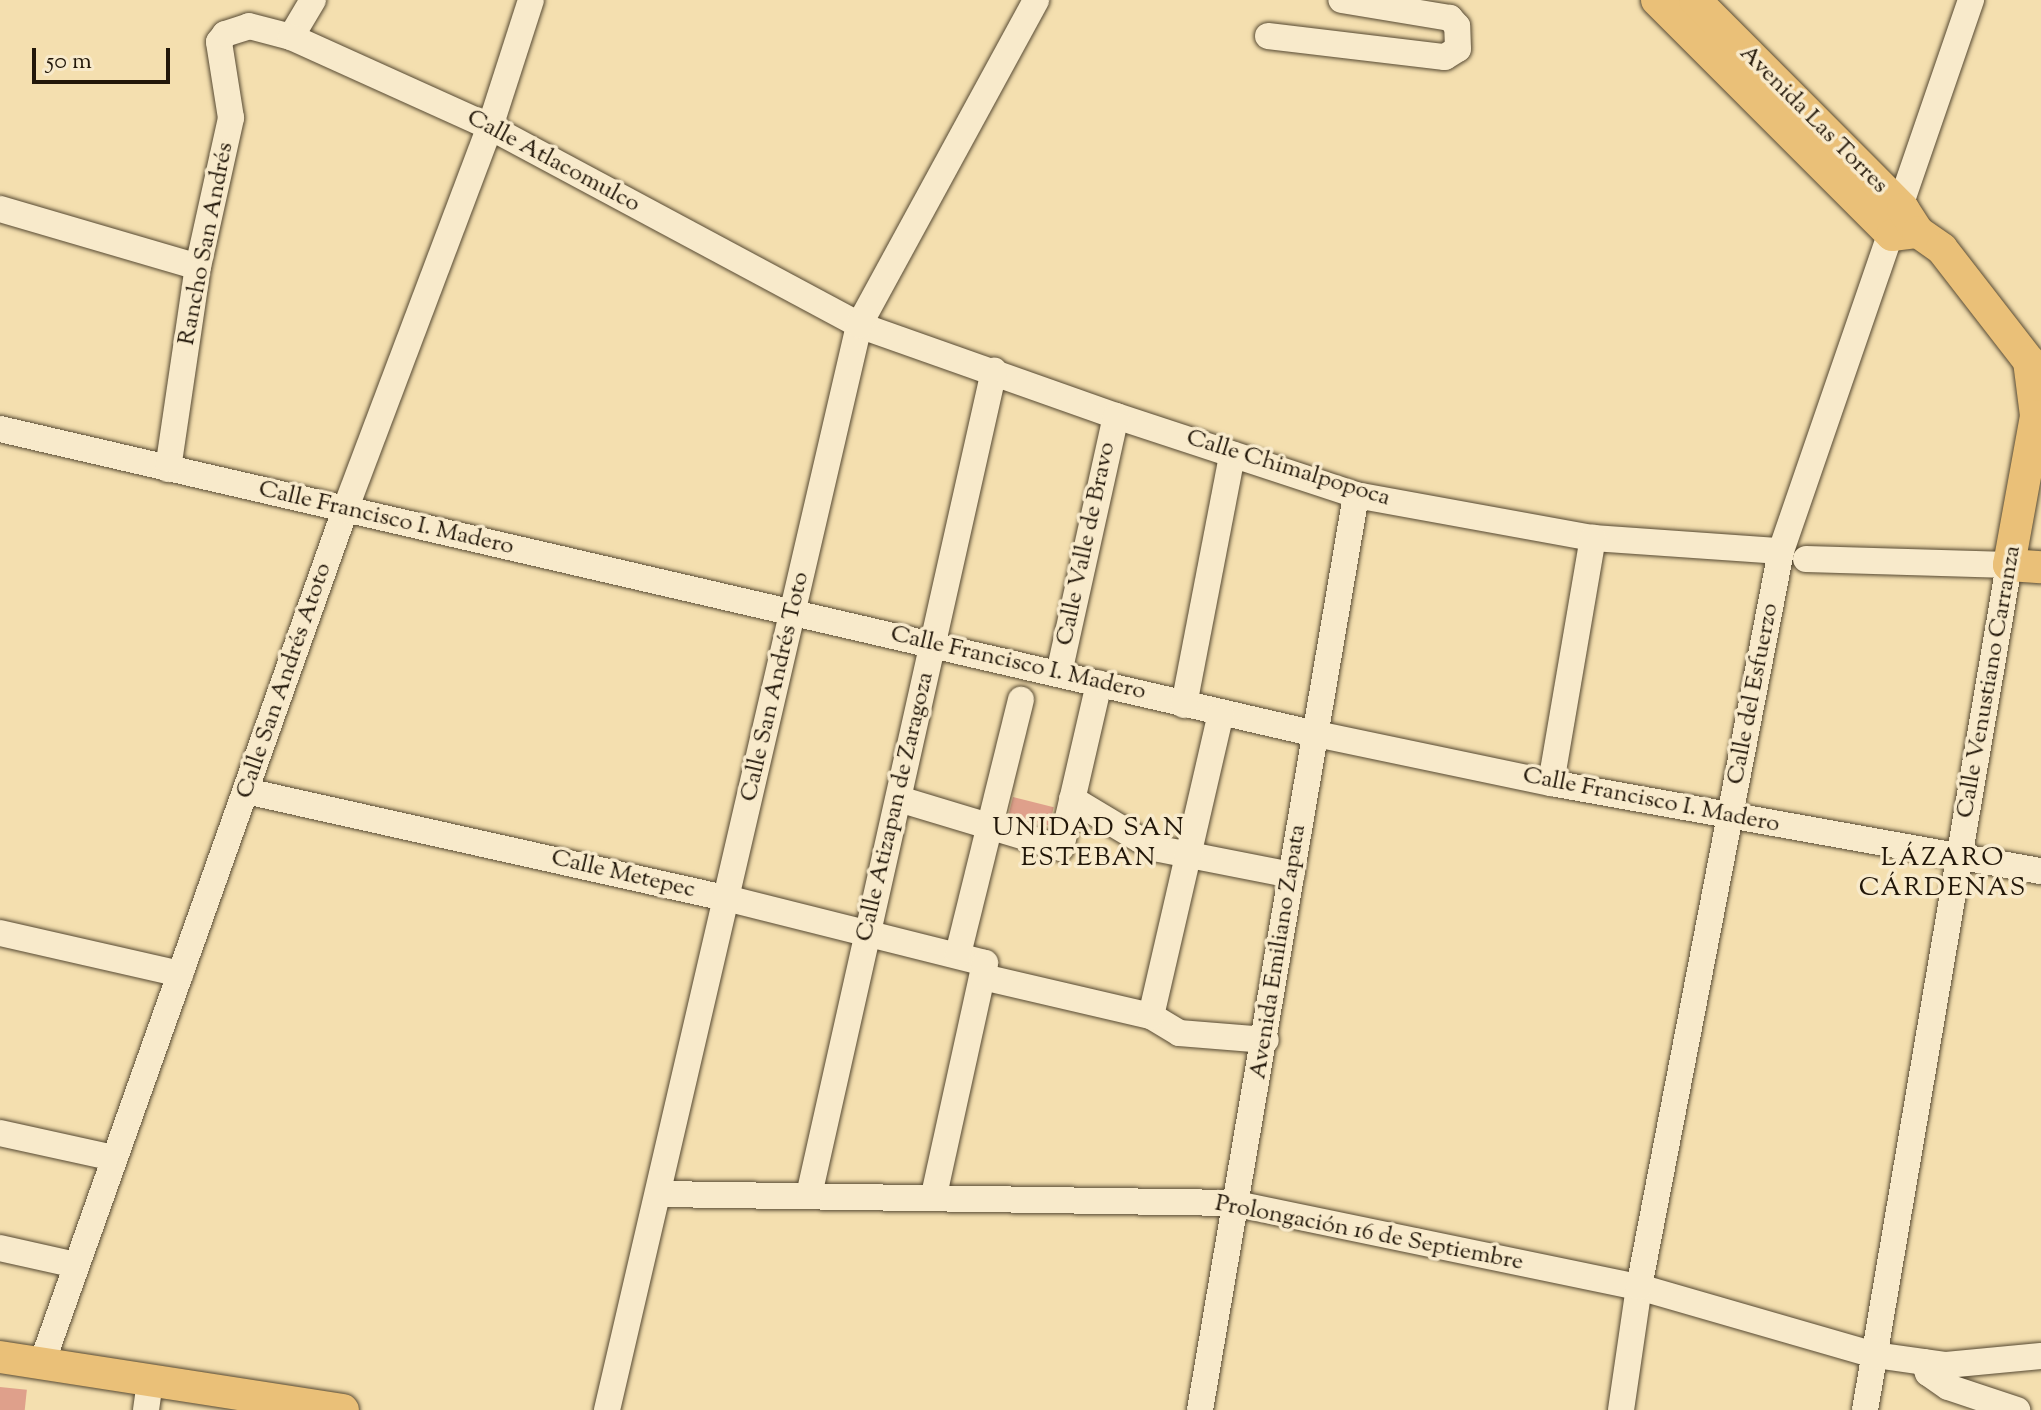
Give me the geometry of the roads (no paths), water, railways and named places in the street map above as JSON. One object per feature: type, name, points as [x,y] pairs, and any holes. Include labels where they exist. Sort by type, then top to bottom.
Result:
[{"type":"main road","name":"Avenida Las Torres","points":[[1657,0],[1695,13],[1904,225]]},
{"type":"main road","name":"Calle Venustiano Carranza","points":[[1904,225],[1942,249],[2029,361],[2036,416],[2009,565]]},
{"type":"main road","name":"Calle Chimalpopoca","points":[[2009,565],[2041,567]]},
{"type":"main road","points":[[0,1357],[42,1363],[148,1395],[343,1410]]},
{"type":"street","points":[[291,37],[313,0]]},
{"type":"street","name":"Calle San Andrés Atoto","points":[[42,1363],[345,510],[490,127],[531,0]]},
{"type":"street","name":"Calle San Andrés Toto","points":[[607,1410],[660,1194],[859,325],[1036,0]]},
{"type":"street","points":[[1268,36],[1445,57],[1458,49],[1457,26],[1450,18],[1341,0]]},
{"type":"street","name":"Calle del Esfuerzo","points":[[1621,1410],[1639,1287],[1731,816],[1793,555],[1904,225],[1971,0]]},
{"type":"street","name":"Calle Atlacomulco","points":[[235,28],[249,26],[291,37],[490,127],[859,325]]},
{"type":"street","name":"Rancho San Andrés","points":[[168,469],[198,267],[231,118],[232,102],[217,54],[225,34],[235,28]]},
{"type":"street","points":[[0,209],[198,267]]},
{"type":"street","name":"Calle Chimalpopoca","points":[[859,325],[1116,416],[1356,495],[1593,538],[1793,555],[2009,565]]},
{"type":"street","name":"Calle Atizapan de Zaragoza","points":[[809,1195],[994,371]]},
{"type":"street","name":"Calle Valle de Bravo","points":[[1059,673],[1116,416]]},
{"type":"street","name":"Calle Francisco I. Madero","points":[[0,429],[1316,734],[1551,783],[2041,871]]},
{"type":"street","points":[[1184,705],[1232,455]]},
{"type":"street","name":"Avenida Emiliano Zapata","points":[[1200,1410],[1232,1203],[1266,1040],[1356,495]]},
{"type":"street","points":[[1551,783],[1593,538]]},
{"type":"street","name":"Calle Venustiano Carranza","points":[[1865,1410],[2009,565]]},
{"type":"street","points":[[899,799],[985,829],[1061,848],[1099,683]]},
{"type":"street","points":[[958,954],[985,829],[1021,700]]},
{"type":"street","points":[[1151,1016],[1221,713]]},
{"type":"street","name":"Calle Metepec","points":[[246,791],[726,898],[958,954],[985,963],[983,977]]},
{"type":"street","points":[[1072,799],[1154,848],[1291,875]]},
{"type":"street","points":[[0,933],[180,974]]},
{"type":"street","points":[[934,1195],[983,977],[1151,1016],[1179,1033],[1266,1040]]},
{"type":"street","points":[[0,1133],[114,1158]]},
{"type":"street","name":"Prolongación 16 de Septiembre","points":[[660,1194],[934,1195],[1232,1203],[1639,1287],[1875,1355],[1924,1362],[2041,1356]]},
{"type":"street","points":[[0,1248],[76,1265]]},
{"type":"street","points":[[1924,1362],[1928,1373],[1948,1387],[2017,1410]]},
{"type":"district","name":"UNIDAD SAN ESTEBAN","points":[[1089,844]]},
{"type":"district","name":"LÁZARO CÁRDENAS","points":[[1943,874]]}]
